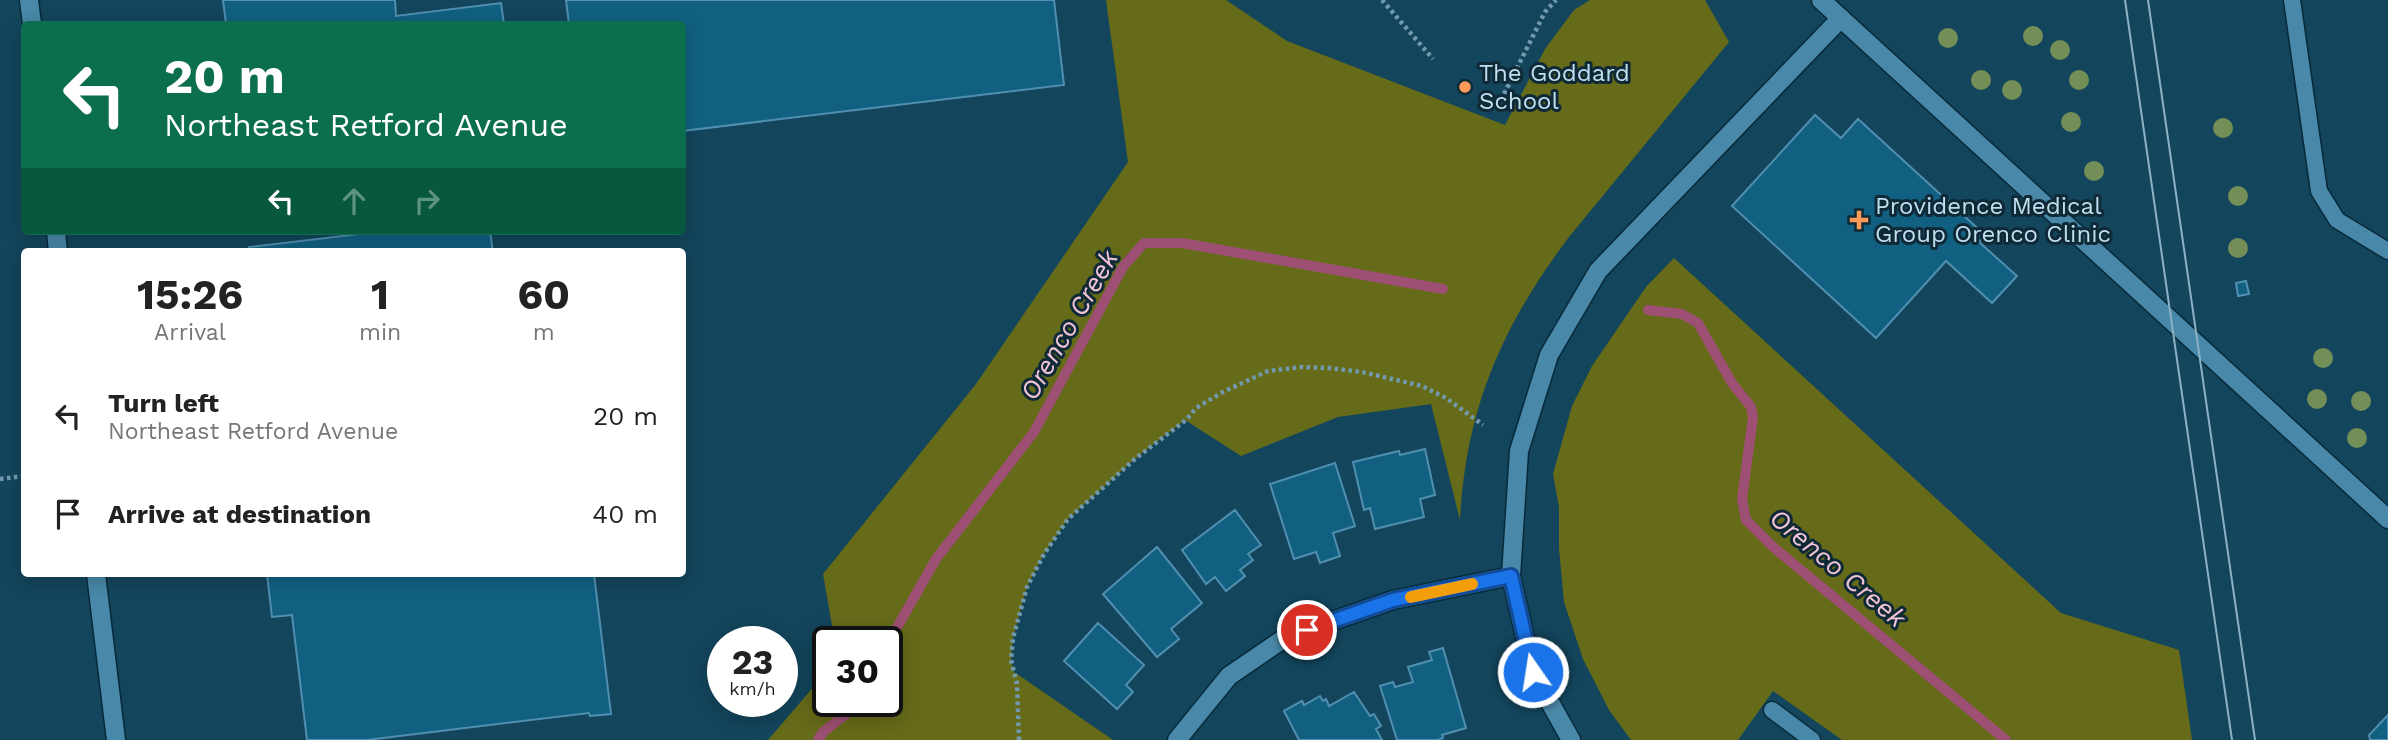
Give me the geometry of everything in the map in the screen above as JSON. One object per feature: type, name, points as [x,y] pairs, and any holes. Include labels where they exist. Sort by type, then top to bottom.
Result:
[{"type":"street","points":[[29,0],[32,21]]},
{"type":"street","points":[[1821,0],[2388,519]]},
{"type":"street","points":[[1572,740],[1533,672],[1511,576],[1519,451],[1549,355],[1598,271],[1840,18]]},
{"type":"street","points":[[1177,740],[1229,676],[1286,637],[1393,600],[1511,576]]},
{"type":"street","points":[[96,577],[116,740]]},
{"type":"lane","points":[[2292,0],[2319,191],[2337,220],[2388,251]]},
{"type":"lane","points":[[1772,710],[1812,740]]},
{"type":"path","points":[[1382,0],[1433,59]]},
{"type":"path","points":[[1501,100],[1545,12],[1556,0]]},
{"type":"path","points":[[1019,740],[1017,684],[1011,660],[1013,638],[1027,587],[1044,554],[1068,519],[1136,458],[1186,420],[1196,408],[1268,371],[1302,367],[1329,368],[1362,372],[1422,386],[1446,398],[1483,425]]},
{"type":"path","points":[[0,479],[21,476]]},
{"type":"shaded area","points":[[1106,0],[1226,0],[1287,41],[1505,125],[1545,49],[1574,10],[1590,0],[1705,0],[1729,42],[1569,237],[1525,303],[1507,336],[1479,405],[1470,441],[1460,520],[1431,404],[1338,417],[1241,456],[1185,420],[1136,458],[1068,519],[1044,554],[1027,587],[1013,638],[1011,660],[1014,672],[1113,740],[768,740],[788,717],[798,717],[798,705],[812,689],[812,717],[903,717],[903,626],[832,626],[823,574],[976,384],[1128,162]]},
{"type":"shaded area","points":[[1674,258],[2061,613],[2179,650],[2192,740],[1842,740],[1773,691],[1738,740],[1631,740],[1609,710],[1583,659],[1564,602],[1559,549],[1559,507],[1553,474],[1572,406],[1592,366],[1646,287]]},
{"type":"building","points":[[223,0],[395,0],[396,16],[501,3],[504,21],[226,21]]},
{"type":"building","points":[[566,0],[1054,0],[1064,85],[686,131],[686,21],[569,21]]},
{"type":"building","name":"Providence Medical Group Orenco Clinic","points":[[1815,115],[1841,138],[1858,119],[1985,235],[1979,242],[2017,276],[1992,303],[1946,261],[1876,338],[1732,206]]},
{"type":"building","points":[[351,235],[491,235],[492,248],[249,248]]},
{"type":"building","points":[[2246,281],[2249,294],[2238,296],[2236,283]]},
{"type":"building","points":[[1425,449],[1435,495],[1420,499],[1424,517],[1375,529],[1370,508],[1364,510],[1353,462],[1399,451],[1400,455]]},
{"type":"building","points":[[1335,463],[1355,526],[1333,533],[1340,556],[1320,563],[1316,552],[1294,559],[1270,484]]},
{"type":"building","points":[[1235,510],[1261,545],[1248,554],[1253,560],[1240,570],[1245,576],[1226,591],[1215,577],[1206,584],[1182,550]]},
{"type":"building","points":[[1157,547],[1202,603],[1171,629],[1179,639],[1157,657],[1103,594]]},
{"type":"building","points":[[267,577],[594,577],[611,714],[590,716],[589,713],[367,740],[307,740],[292,615],[272,617]]},
{"type":"building","points":[[1098,623],[1144,665],[1126,685],[1133,692],[1117,709],[1064,661]]},
{"type":"building","points":[[1443,648],[1466,728],[1442,735],[1443,738],[1438,740],[1397,740],[1380,686],[1393,682],[1395,687],[1413,682],[1408,667],[1432,660],[1429,652]]},
{"type":"building","points":[[1354,692],[1370,716],[1374,714],[1381,726],[1376,729],[1382,740],[1299,740],[1284,711],[1302,701],[1304,705],[1320,696],[1323,701],[1326,699],[1329,706]]},
{"type":"building","points":[[2388,715],[2388,740],[2370,740],[2369,735]]},
{"type":"waterway","name":"Orenco Creek","points":[[898,626],[936,559],[1034,432],[1123,267],[1144,243],[1182,243],[1443,289]]},
{"type":"waterway","name":"Orenco Creek","points":[[1648,310],[1682,314],[1698,323],[1732,383],[1751,407],[1753,417],[1742,499],[1746,520],[1772,546],[2006,740]]},
{"type":"waterway","name":"Orenco Creek","points":[[818,740],[823,732],[842,717]]},
{"type":"tram line","points":[[2125,0],[2232,740]]},
{"type":"tram line","points":[[2148,0],[2255,740]]},
{"type":"slow traffic","points":[[1411,597],[1472,584]]},
{"type":"place","name":"The Goddard School","points":[[1465,87]]},
{"type":"place","name":"Providence Medical Group Orenco Clinic","points":[[1859,220]]},
{"type":"route","points":[[1307,630],[1393,600],[1511,576],[1533,672]]}]
